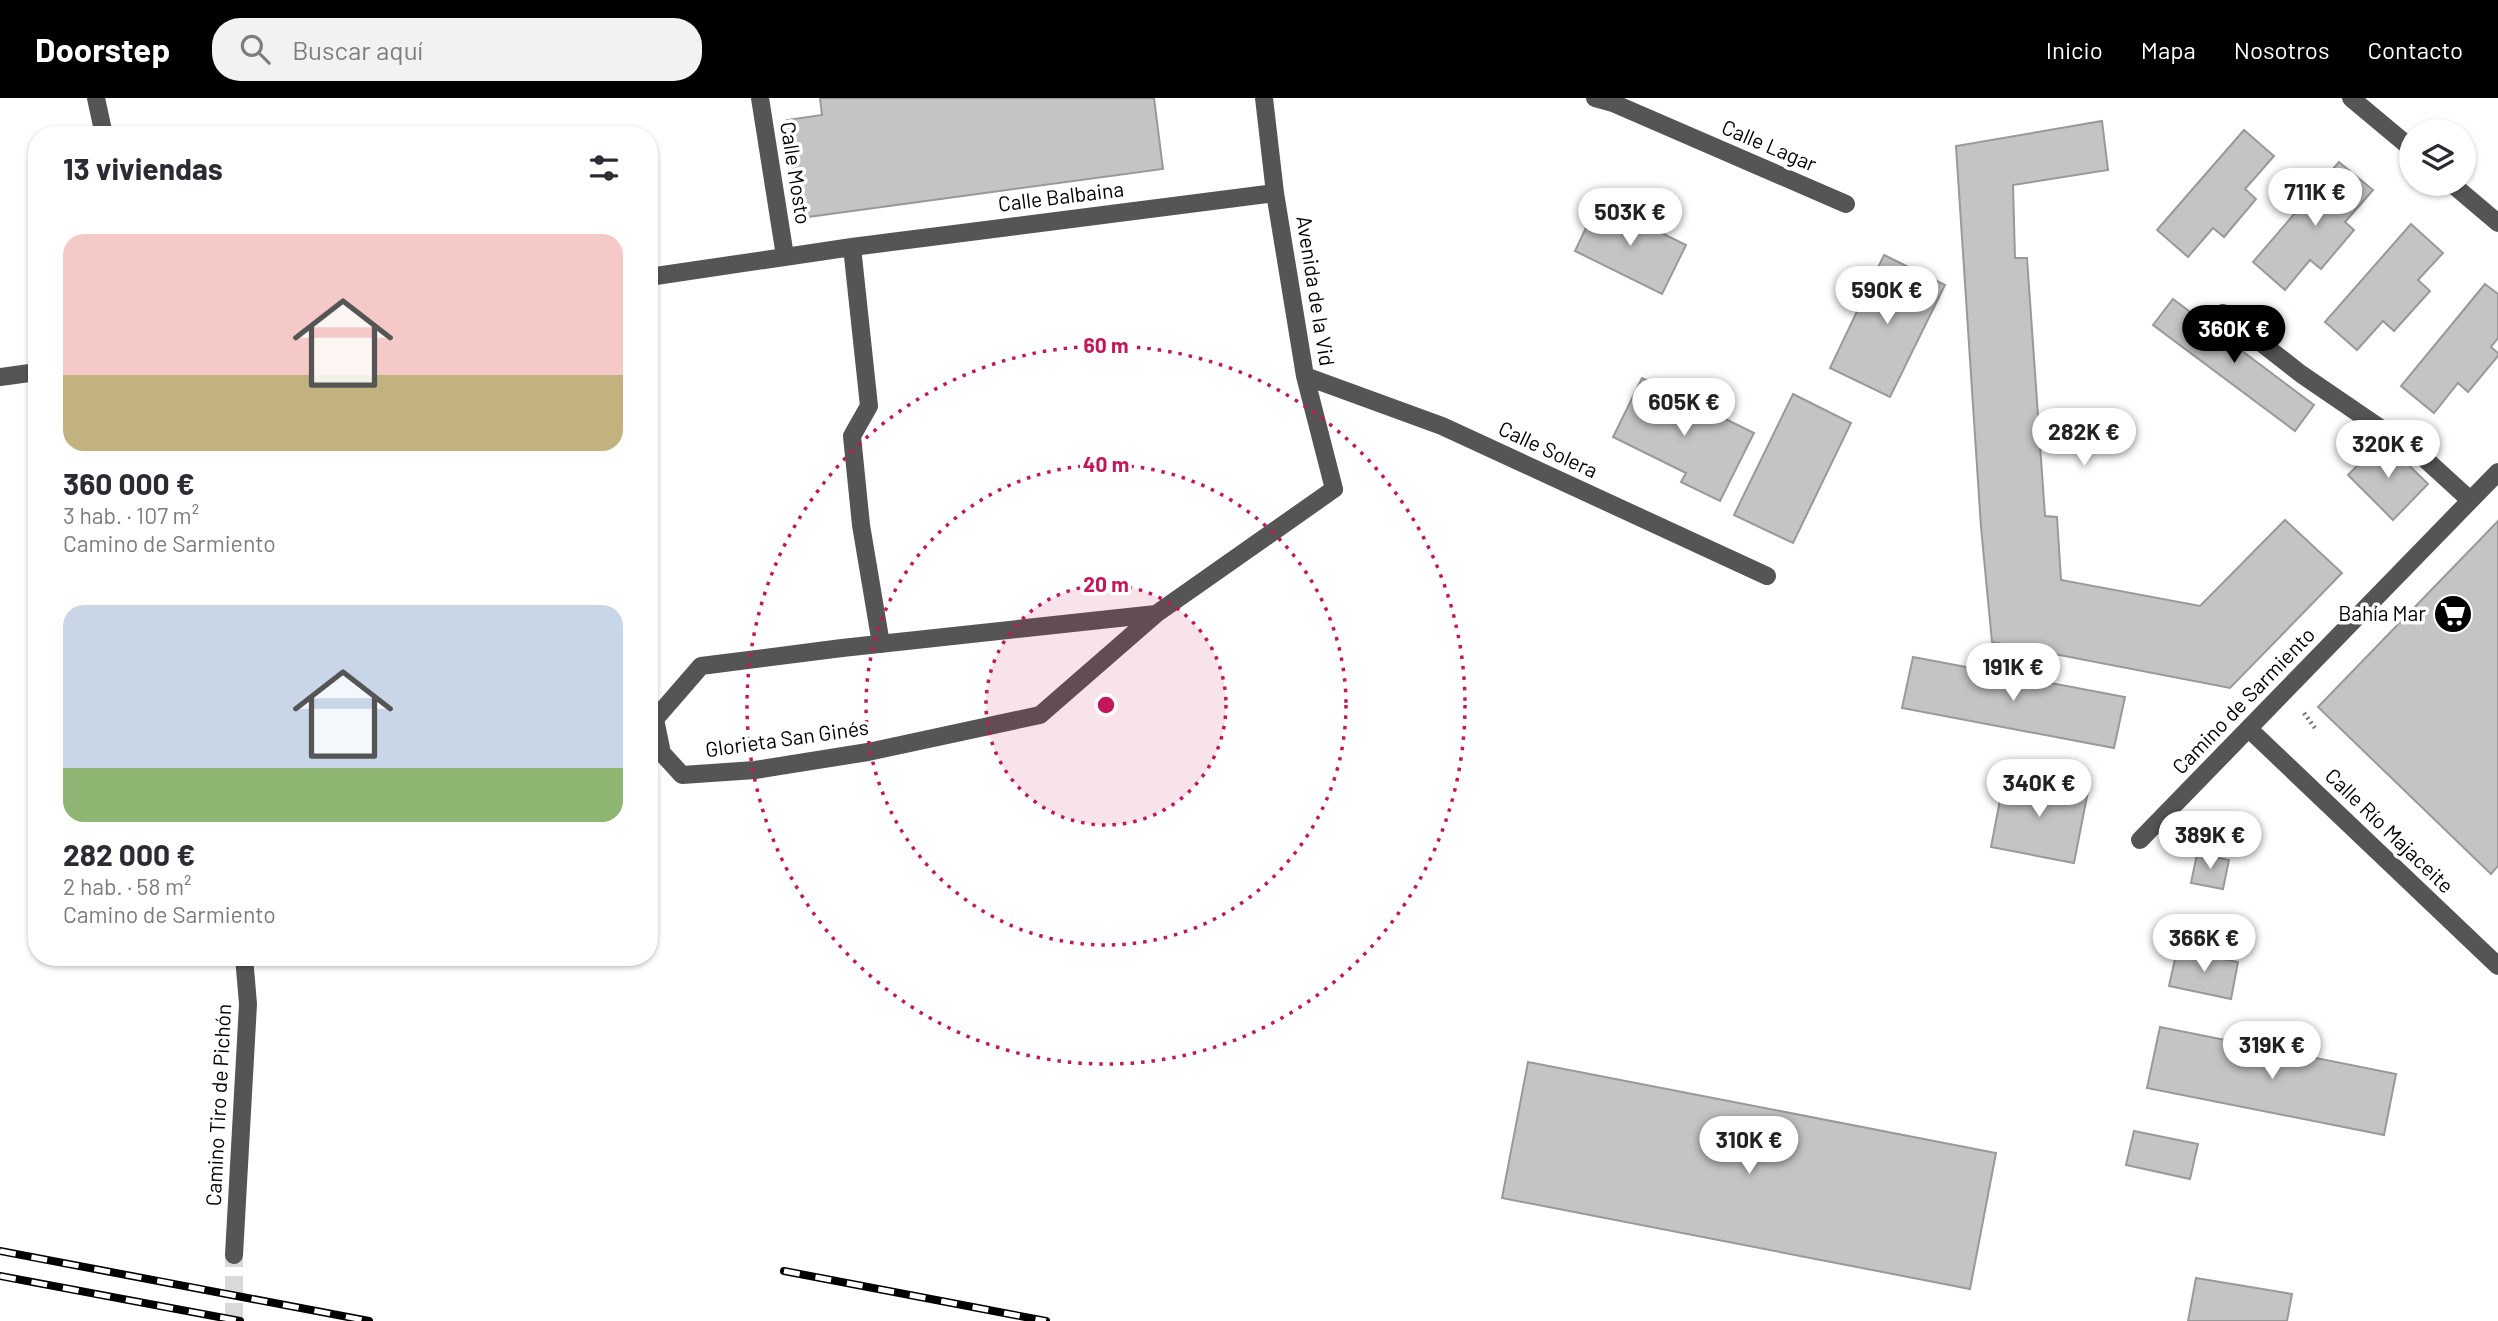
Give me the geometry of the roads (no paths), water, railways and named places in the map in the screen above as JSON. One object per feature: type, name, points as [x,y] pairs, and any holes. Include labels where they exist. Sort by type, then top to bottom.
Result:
[{"type":"street","points":[[96,98],[102,126]]},
{"type":"street","name":"Calle Mosto","points":[[760,98],[785,256]]},
{"type":"street","name":"Avenida de la Vid","points":[[1264,98],[1275,193],[1305,376],[1334,489]]},
{"type":"street","name":"Calle Lagar","points":[[1595,98],[1613,103],[1846,204]]},
{"type":"street","points":[[2351,98],[2399,138]]},
{"type":"street","name":"Calle Balbaina","points":[[658,276],[852,247],[1275,193]]},
{"type":"street","points":[[2466,196],[2498,223]]},
{"type":"street","points":[[852,247],[869,406],[852,436],[861,525],[881,644]]},
{"type":"street","points":[[2223,313],[2301,374],[2424,458],[2470,500]]},
{"type":"street","points":[[0,377],[28,373]]},
{"type":"street","name":"Calle Solera","points":[[1305,376],[1442,426],[1766,576]]},
{"type":"street","name":"Camino de Sarmiento","points":[[2140,840],[2498,472]]},
{"type":"street","name":"Glorieta San Ginés","points":[[658,734],[662,753],[682,775],[755,770],[868,752],[1040,715],[1156,614],[1334,489]]},
{"type":"street","name":"Glorieta San Ginés","points":[[658,716],[701,666],[1156,614]]},
{"type":"street","name":"Calle Río Majaceite","points":[[2249,729],[2498,966]]},
{"type":"street","name":"Camino Tiro de Pichón","points":[[234,1255],[248,1004],[245,966]]},
{"type":"tunnel","points":[[234,1255],[234,1321]]},
{"type":"railway","points":[[0,1251],[369,1321]]},
{"type":"railway","points":[[784,1271],[1046,1321]]},
{"type":"railway","points":[[0,1276],[240,1321]]},
{"type":"place","name":"Bahía Mar","points":[[2453,614]]}]
